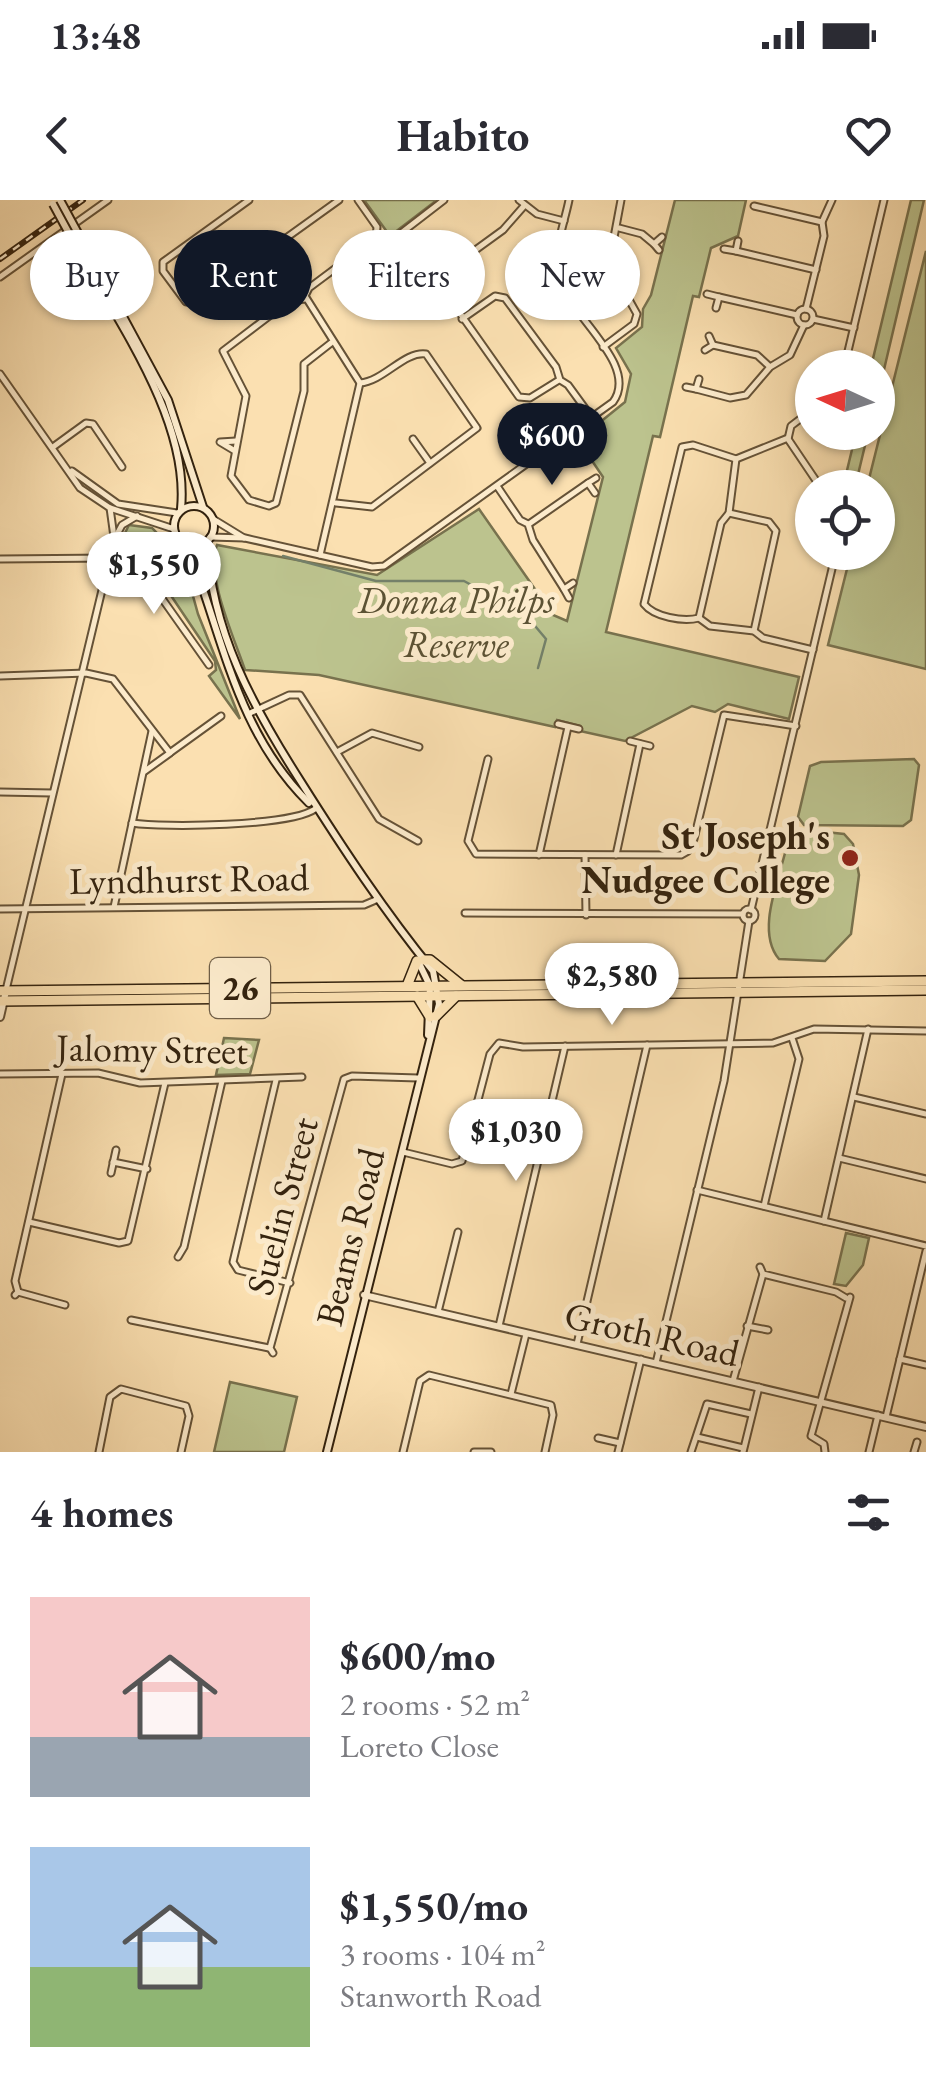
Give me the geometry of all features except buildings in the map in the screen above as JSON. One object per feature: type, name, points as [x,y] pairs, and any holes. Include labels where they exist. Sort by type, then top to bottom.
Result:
[{"type":"highway","points":[[406,986],[419,957],[430,960],[458,991],[433,1016],[417,996]]},
{"type":"highway","name":"26","points":[[736,988],[926,981]]},
{"type":"highway","name":"26","points":[[2,996],[406,986],[435,991],[926,990]]},
{"type":"highway","name":"26","points":[[2,996],[417,996],[435,991]]},
{"type":"main road","points":[[55,202],[72,230]]},
{"type":"main road","points":[[118,320],[167,416],[183,470],[174,530],[187,545],[219,648],[248,714],[297,791],[315,809]]},
{"type":"main road","points":[[123,320],[168,400],[203,507],[213,519],[209,539],[213,597],[256,710],[315,809],[419,957],[435,991]]},
{"type":"main road","points":[[179,512],[203,507]]},
{"type":"main road","points":[[187,545],[209,539]]},
{"type":"main road","name":"Beams Road","points":[[327,1452],[433,1016],[435,991]]},
{"type":"main road","points":[[0,1017],[2,996]]},
{"type":"main road","name":"Groth Road","points":[[364,1294],[926,1427]]},
{"type":"street","points":[[0,277],[108,200]]},
{"type":"street","points":[[248,200],[164,262],[163,271],[186,302],[197,302],[339,200]]},
{"type":"street","points":[[358,200],[377,230]]},
{"type":"street","points":[[405,230],[444,200]]},
{"type":"street","points":[[209,539],[244,538],[384,566],[616,400],[620,372],[560,281],[557,260],[569,200]]},
{"type":"street","points":[[603,347],[631,327],[637,314],[609,264],[612,236],[619,228],[621,200]]},
{"type":"street","points":[[797,315],[806,309],[824,236],[822,222],[832,200]]},
{"type":"street","points":[[848,350],[884,200]]},
{"type":"street","points":[[485,243],[503,230],[522,203],[564,221]]},
{"type":"street","points":[[751,206],[822,222]]},
{"type":"street","points":[[619,228],[642,234],[656,247],[662,237]]},
{"type":"street","points":[[736,251],[738,240]]},
{"type":"street","points":[[724,248],[816,270]]},
{"type":"street","points":[[707,294],[797,315],[804,325]]},
{"type":"street","points":[[485,302],[494,296],[503,296],[556,368],[560,380],[568,384],[592,418]]},
{"type":"street","points":[[716,308],[718,297]]},
{"type":"street","points":[[806,309],[813,318],[854,328]]},
{"type":"street","points":[[312,311],[360,383],[336,502],[320,555]]},
{"type":"street","points":[[686,387],[738,398],[790,355],[804,325],[813,318]]},
{"type":"street","points":[[265,320],[223,351],[246,396],[230,471],[236,487],[254,502],[274,504],[304,391],[304,364],[331,343]]},
{"type":"street","points":[[463,320],[520,398],[532,398],[560,380]]},
{"type":"street","points":[[709,336],[713,345]]},
{"type":"street","points":[[705,350],[713,345],[753,354],[770,368]]},
{"type":"street","points":[[336,502],[372,507],[477,428],[429,356],[419,352],[377,380],[360,383]]},
{"type":"street","points":[[1,376],[80,488],[110,508],[174,530]]},
{"type":"street","points":[[696,389],[698,379]]},
{"type":"street","points":[[53,447],[86,423],[93,424],[122,467]]},
{"type":"street","points":[[795,423],[788,438],[809,470]]},
{"type":"street","points":[[788,438],[736,459],[693,445],[682,447],[656,544],[645,606],[685,620],[699,618],[710,626],[754,631],[763,638],[813,650]]},
{"type":"street","points":[[413,439],[430,463]]},
{"type":"street","points":[[235,450],[220,442],[237,441]]},
{"type":"street","points":[[699,618],[721,523],[728,512],[736,459]]},
{"type":"street","points":[[70,469],[118,504],[179,512]]},
{"type":"street","points":[[528,524],[596,478]]},
{"type":"street","points":[[588,483],[594,493]]},
{"type":"street","points":[[498,486],[520,520],[528,524],[533,540],[570,598]]},
{"type":"street","points":[[110,508],[114,540]]},
{"type":"street","points":[[728,512],[769,522],[776,531],[754,631]]},
{"type":"street","points":[[2,996],[114,540],[122,525],[137,516]]},
{"type":"street","points":[[213,519],[244,538]]},
{"type":"street","points":[[112,549],[130,554],[210,664]]},
{"type":"street","points":[[0,559],[110,558]]},
{"type":"street","points":[[656,1363],[730,1044],[748,921],[754,916],[751,910],[832,570]]},
{"type":"street","points":[[564,589],[573,584]]},
{"type":"street","points":[[0,676],[82,674],[119,682],[170,753]]},
{"type":"street","points":[[248,714],[289,694],[300,695],[379,819],[418,840]]},
{"type":"street","points":[[488,759],[468,841],[470,849],[484,856],[680,854],[690,848],[725,714],[796,726]]},
{"type":"street","points":[[144,771],[222,716]]},
{"type":"street","points":[[558,724],[579,730]]},
{"type":"street","points":[[539,856],[568,727]]},
{"type":"street","points":[[114,907],[152,731]]},
{"type":"street","points":[[337,752],[372,733],[419,746]]},
{"type":"street","points":[[630,741],[650,746]]},
{"type":"street","points":[[616,855],[640,744]]},
{"type":"street","points":[[0,792],[54,793]]},
{"type":"street","points":[[132,823],[240,823],[304,815],[315,809]]},
{"type":"street","points":[[586,855],[586,915]]},
{"type":"street","name":"Lyndhurst Road","points":[[0,908],[364,905],[378,900]]},
{"type":"street","points":[[464,913],[743,914],[751,910]]},
{"type":"street","points":[[743,914],[748,921]]},
{"type":"street","points":[[824,1220],[868,1029]]},
{"type":"street","points":[[400,1151],[457,1164],[464,1159],[491,1050],[498,1043],[776,1043],[810,1030],[926,1031]]},
{"type":"street","points":[[764,1206],[799,1059],[792,1038]]},
{"type":"street","points":[[577,1344],[647,1045]]},
{"type":"street","points":[[499,1326],[565,1046]]},
{"type":"street","name":"Jalomy Street","points":[[0,1074],[98,1073],[136,1083],[302,1077]]},
{"type":"street","points":[[62,1074],[15,1281],[16,1294],[66,1305]]},
{"type":"street","name":"Suelin Street","points":[[131,1320],[271,1350],[346,1077],[418,1078]]},
{"type":"street","points":[[276,1078],[233,1264],[240,1271],[290,1283]]},
{"type":"street","points":[[178,1256],[184,1246],[222,1081]]},
{"type":"street","points":[[29,1222],[125,1243],[131,1236],[166,1083]]},
{"type":"street","points":[[854,1097],[926,1114]]},
{"type":"street","points":[[469,1138],[541,1154]]},
{"type":"street","points":[[111,1172],[116,1150]]},
{"type":"street","points":[[839,1158],[926,1179]]},
{"type":"street","points":[[113,1162],[147,1168]]},
{"type":"street","points":[[697,1190],[926,1249],[900,1359],[869,1452]]},
{"type":"street","points":[[438,1312],[458,1232]]},
{"type":"street","points":[[733,1381],[762,1270],[848,1298],[811,1438],[824,1444],[825,1452]]},
{"type":"street","points":[[747,1326],[768,1330]]},
{"type":"street","points":[[511,1394],[526,1332]]},
{"type":"street","points":[[618,1452],[641,1359]]},
{"type":"street","points":[[900,1359],[926,1365]]},
{"type":"street","points":[[403,1452],[419,1384],[426,1375],[553,1408],[545,1452]]},
{"type":"street","points":[[697,1436],[743,1450],[759,1387]]},
{"type":"street","points":[[99,1452],[110,1397],[121,1389],[188,1408],[181,1452]]},
{"type":"street","points":[[691,1452],[707,1404],[751,1414]]},
{"type":"street","points":[[598,1438],[620,1443]]},
{"type":"street","points":[[914,1452],[917,1442]]},
{"type":"street","points":[[474,1452],[491,1452]]},
{"type":"green space","points":[[364,200],[437,200],[398,230],[386,230]]},
{"type":"green space","name":"Donna Philps Reserve","points":[[675,200],[746,200],[738,236],[711,248],[699,297],[693,296],[660,437],[653,436],[606,632],[799,677],[789,719],[728,704],[715,712],[692,706],[625,741],[580,731],[580,726],[557,720],[555,727],[319,675],[245,670],[218,589],[214,557],[217,545],[377,575],[479,509],[553,615],[567,621],[603,477],[578,440],[625,402],[631,374],[616,348],[642,327],[643,309],[651,295]]},
{"type":"green space","points":[[911,200],[924,200],[889,350],[875,350]]},
{"type":"green space","points":[[926,251],[926,669],[828,645],[847,570],[895,570],[895,470],[871,470],[876,450],[895,450],[895,375]]},
{"type":"green space","points":[[852,450],[864,450],[859,470],[847,470]]},
{"type":"green space","points":[[129,525],[152,528],[183,560],[198,614],[240,719],[209,676],[216,670],[215,661],[139,548],[122,539]]},
{"type":"green space","points":[[914,759],[919,765],[911,820],[903,826],[804,825],[798,817],[810,766],[821,762]]},
{"type":"green space","points":[[816,831],[844,834],[853,844],[859,875],[851,934],[825,961],[779,959],[772,947],[769,919],[787,845],[798,836]]},
{"type":"green space","points":[[224,1038],[259,1040],[250,1074],[216,1075]]},
{"type":"green space","points":[[846,1233],[869,1238],[863,1265],[846,1286],[834,1284]]},
{"type":"green space","points":[[230,1382],[297,1397],[284,1452],[214,1452]]},
{"type":"waterway","points":[[283,556],[376,581],[464,581],[525,614],[546,639],[538,668]]},
{"type":"railway","points":[[0,259],[83,200]]},
{"type":"place","name":"St Joseph's Nudgee College","points":[[850,858]]}]
